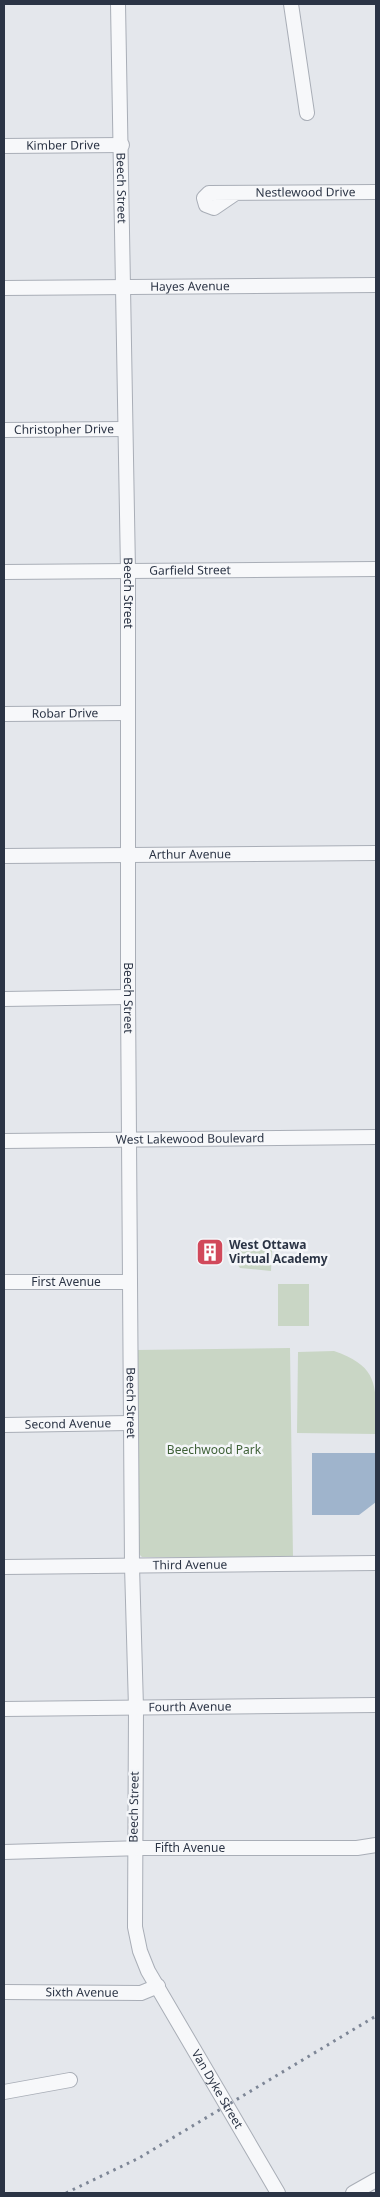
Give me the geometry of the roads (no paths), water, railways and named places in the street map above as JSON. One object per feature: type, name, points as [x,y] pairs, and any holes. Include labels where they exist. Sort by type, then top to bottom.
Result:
[{"type":"street","name":"Beech Street","points":[[118,4],[122,145],[124,429],[128,571],[128,997],[132,1566],[136,1708],[135,1927],[140,1951],[148,1971],[158,1986]]},
{"type":"street","points":[[291,4],[307,113]]},
{"type":"street","name":"Kimber Drive","points":[[4,146],[122,145]]},
{"type":"street","name":"Nestlewood Drive","points":[[236,193],[376,192]]},
{"type":"street","name":"Hayes Avenue","points":[[4,288],[376,285]]},
{"type":"street","name":"Christopher Drive","points":[[4,430],[124,429]]},
{"type":"street","name":"Garfield Street","points":[[4,572],[376,570]]},
{"type":"street","name":"Robar Drive","points":[[4,714],[127,713]]},
{"type":"street","name":"Arthur Avenue","points":[[4,856],[376,853]]},
{"type":"street","points":[[4,999],[128,997]]},
{"type":"street","name":"West Lakewood Boulevard","points":[[4,1142],[376,1137]]},
{"type":"street","name":"First Avenue","points":[[4,1282],[130,1282]]},
{"type":"street","name":"Second Avenue","points":[[4,1425],[131,1423]]},
{"type":"street","name":"Third Avenue","points":[[4,1567],[376,1563]]},
{"type":"street","name":"Fourth Avenue","points":[[4,1710],[376,1705]]},
{"type":"street","name":"Fifth Avenue","points":[[4,1852],[134,1849],[357,1848],[376,1845]]},
{"type":"street","name":"Sixth Avenue","points":[[4,1992],[141,1993],[158,1986]]},
{"type":"street","name":"Van Dyke Street","points":[[158,1986],[278,2193]]},
{"type":"street","points":[[4,2092],[70,2080]]},
{"type":"street","points":[[354,2193],[376,2180]]},
{"type":"water","points":[[312,1453],[376,1453],[376,1502],[359,1515],[312,1515]]},
{"type":"railway","points":[[66,2193],[139,2158],[376,2016]]},
{"type":"place","name":"West Ottawa Virtual Academy","points":[[210,1252]]},
{"type":"park label","name":"Beechwood Park","points":[[214,1450]]}]
